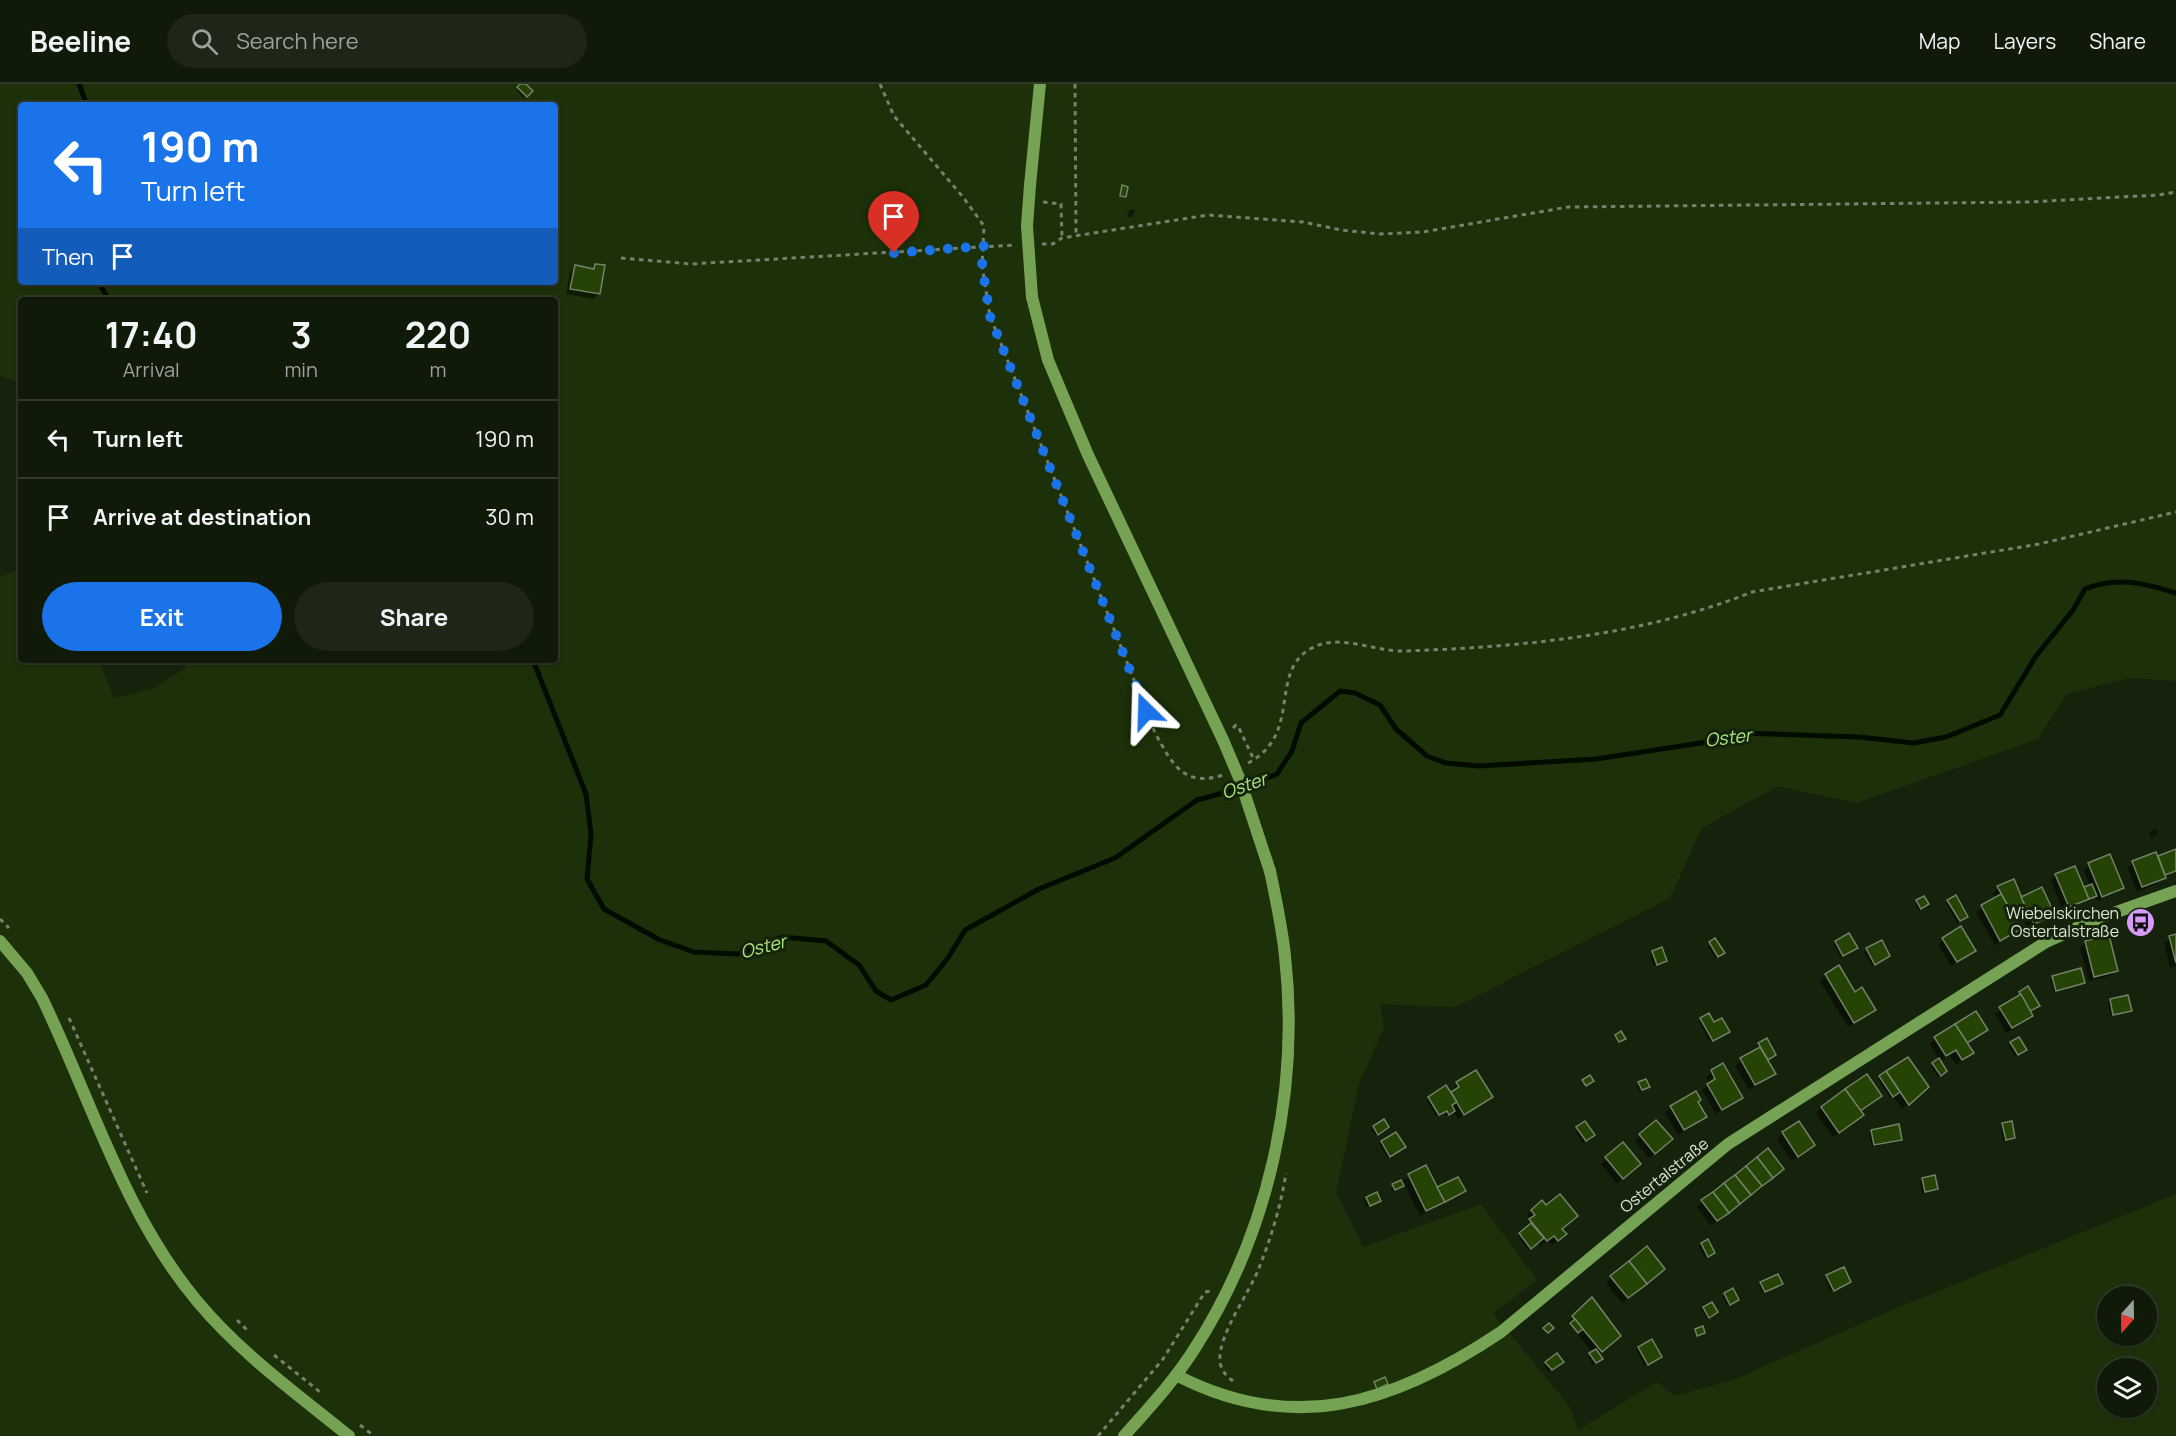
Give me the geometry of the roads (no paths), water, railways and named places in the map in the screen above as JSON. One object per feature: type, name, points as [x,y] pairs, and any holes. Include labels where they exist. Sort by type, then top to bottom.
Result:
[{"type":"main road","points":[[1040,84],[1027,226],[1032,297],[1048,360],[1088,456],[1240,780],[1270,871],[1285,956],[1288,1067],[1279,1131],[1266,1192],[1225,1296],[1204,1333],[1176,1376],[1124,1436]]},
{"type":"main road","name":"Ostertalstraße","points":[[1326,1419],[1359,1410],[1391,1397],[1461,1359],[1501,1332],[1728,1144],[1971,988],[2046,942],[2094,920],[2176,891]]},
{"type":"main road","points":[[0,941],[27,973],[42,999],[138,1210],[196,1301],[253,1358],[349,1436]]},
{"type":"main road","points":[[1176,1376],[1202,1396],[1237,1412]]},
{"type":"waterway","name":"Oster","points":[[79,84],[86,102]]},
{"type":"waterway","name":"Oster","points":[[100,285],[107,297]]},
{"type":"waterway","name":"Oster","points":[[534,663],[586,794],[591,834],[587,879],[604,909],[660,940],[694,952],[738,954],[782,937],[826,941],[859,965],[876,991],[891,1000],[926,985],[948,958],[965,930],[1039,889],[1115,858],[1197,800],[1242,788],[1277,774],[1292,751],[1301,723],[1340,691],[1355,693],[1380,705],[1396,729],[1427,756],[1446,763],[1479,766],[1596,759],[1701,743],[1741,733],[1859,737],[1914,743],[1946,737],[2000,715],[2036,656],[2073,610],[2085,589],[2108,583],[2130,582],[2176,593]]},
{"type":"place","name":"Wiebelskirchen Ostertalstraße","points":[[2140,922]]}]
